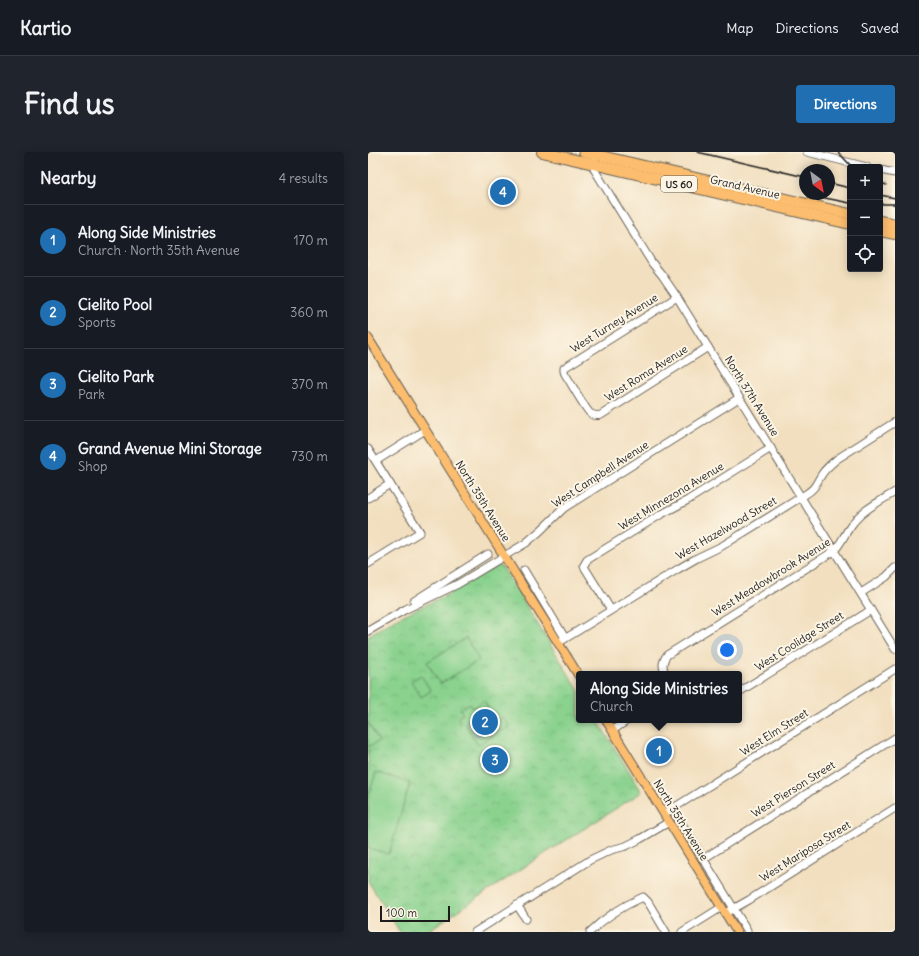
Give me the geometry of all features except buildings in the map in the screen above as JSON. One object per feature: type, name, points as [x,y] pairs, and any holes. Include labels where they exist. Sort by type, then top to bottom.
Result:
[{"type":"highway","name":"Grand Avenue","points":[[542,152],[594,160],[789,205],[847,223]]},
{"type":"highway","name":"Grand Avenue","points":[[584,152],[594,160]]},
{"type":"highway","name":"Grand Avenue","points":[[789,205],[847,214]]},
{"type":"highway","points":[[883,222],[895,224]]},
{"type":"highway","points":[[883,232],[895,234]]},
{"type":"main road","name":"North 35th Avenue","points":[[368,338],[576,671]]},
{"type":"main road","name":"North 35th Avenue","points":[[608,723],[738,932]]},
{"type":"street","points":[[807,152],[855,164]]},
{"type":"street","name":"North 37th Avenue","points":[[594,160],[594,170],[652,263],[677,297],[860,593],[892,638],[895,649]]},
{"type":"street","points":[[883,171],[895,173]]},
{"type":"street","name":"West Turney Avenue","points":[[594,416],[589,413],[565,374],[564,368],[677,297]]},
{"type":"street","name":"West Roma Avenue","points":[[594,416],[601,415],[708,347]]},
{"type":"street","name":"West Campbell Avenue","points":[[392,616],[458,584],[526,543],[564,508],[739,398]]},
{"type":"street","name":"West Hazelwood Street","points":[[558,643],[678,569],[722,546],[812,490],[822,474],[836,459],[895,422]]},
{"type":"street","points":[[376,461],[425,430]]},
{"type":"street","name":"West Minnezona Avenue","points":[[611,610],[585,568],[584,564],[587,560],[660,515],[688,500],[771,448]]},
{"type":"street","points":[[368,449],[420,532],[368,564]]},
{"type":"street","points":[[368,498],[390,484]]},
{"type":"street","name":"West Meadowbrook Avenue","points":[[664,671],[662,667],[667,655],[834,551],[840,546],[849,527],[861,514],[895,492]]},
{"type":"street","name":"West Campbell Avenue","points":[[368,631],[488,554]]},
{"type":"street","points":[[860,593],[886,577],[895,568]]},
{"type":"street","points":[[524,570],[566,638]]},
{"type":"street","name":"West Coolidge Street","points":[[742,690],[871,610]]},
{"type":"street","name":"West Elm Street","points":[[475,932],[590,860],[640,839],[666,818],[673,809],[895,669]]},
{"type":"street","points":[[612,730],[623,723]]},
{"type":"street","name":"West Pierson Street","points":[[703,858],[895,738]]},
{"type":"street","name":"North 35th Avenue","points":[[666,798],[747,930]]},
{"type":"street","name":"West Mariposa Street","points":[[682,932],[724,910],[734,908],[749,900],[895,808]]},
{"type":"street","points":[[590,932],[621,907],[643,897],[648,902],[666,932]]},
{"type":"street","points":[[517,905],[526,919]]},
{"type":"green space","points":[[496,566],[503,568],[576,686],[576,723],[599,723],[642,792],[541,856],[426,932],[400,932],[368,881],[368,636],[395,619],[449,594]]},
{"type":"green space","points":[[466,638],[479,660],[440,684],[427,662]]},
{"type":"green space","points":[[421,675],[431,691],[421,697],[411,681]]},
{"type":"green space","points":[[484,701],[496,721],[503,717],[509,727],[502,731],[501,730],[478,745],[464,722],[461,723],[458,717],[463,714],[460,709],[470,703],[473,708]]},
{"type":"green space","points":[[368,722],[379,741],[368,747]]},
{"type":"green space","points":[[376,772],[410,783],[389,854],[368,848],[368,798]]},
{"type":"water","points":[[476,716],[481,724],[488,720],[492,726],[477,736],[467,721]]},
{"type":"railway","points":[[697,152],[799,176]]},
{"type":"railway","points":[[838,152],[849,164]]},
{"type":"railway","points":[[835,184],[847,187]]},
{"type":"railway","points":[[883,196],[895,198]]},
{"type":"railway","points":[[835,200],[847,202]]},
{"type":"railway","points":[[883,204],[895,204]]},
{"type":"place","name":"Grand Avenue Mini Storage","points":[[503,192]]},
{"type":"place","name":"Cielito Pool","points":[[485,722]]},
{"type":"place","name":"Along Side Ministries","points":[[659,751]]},
{"type":"place","name":"Cielito Park","points":[[495,760]]}]
